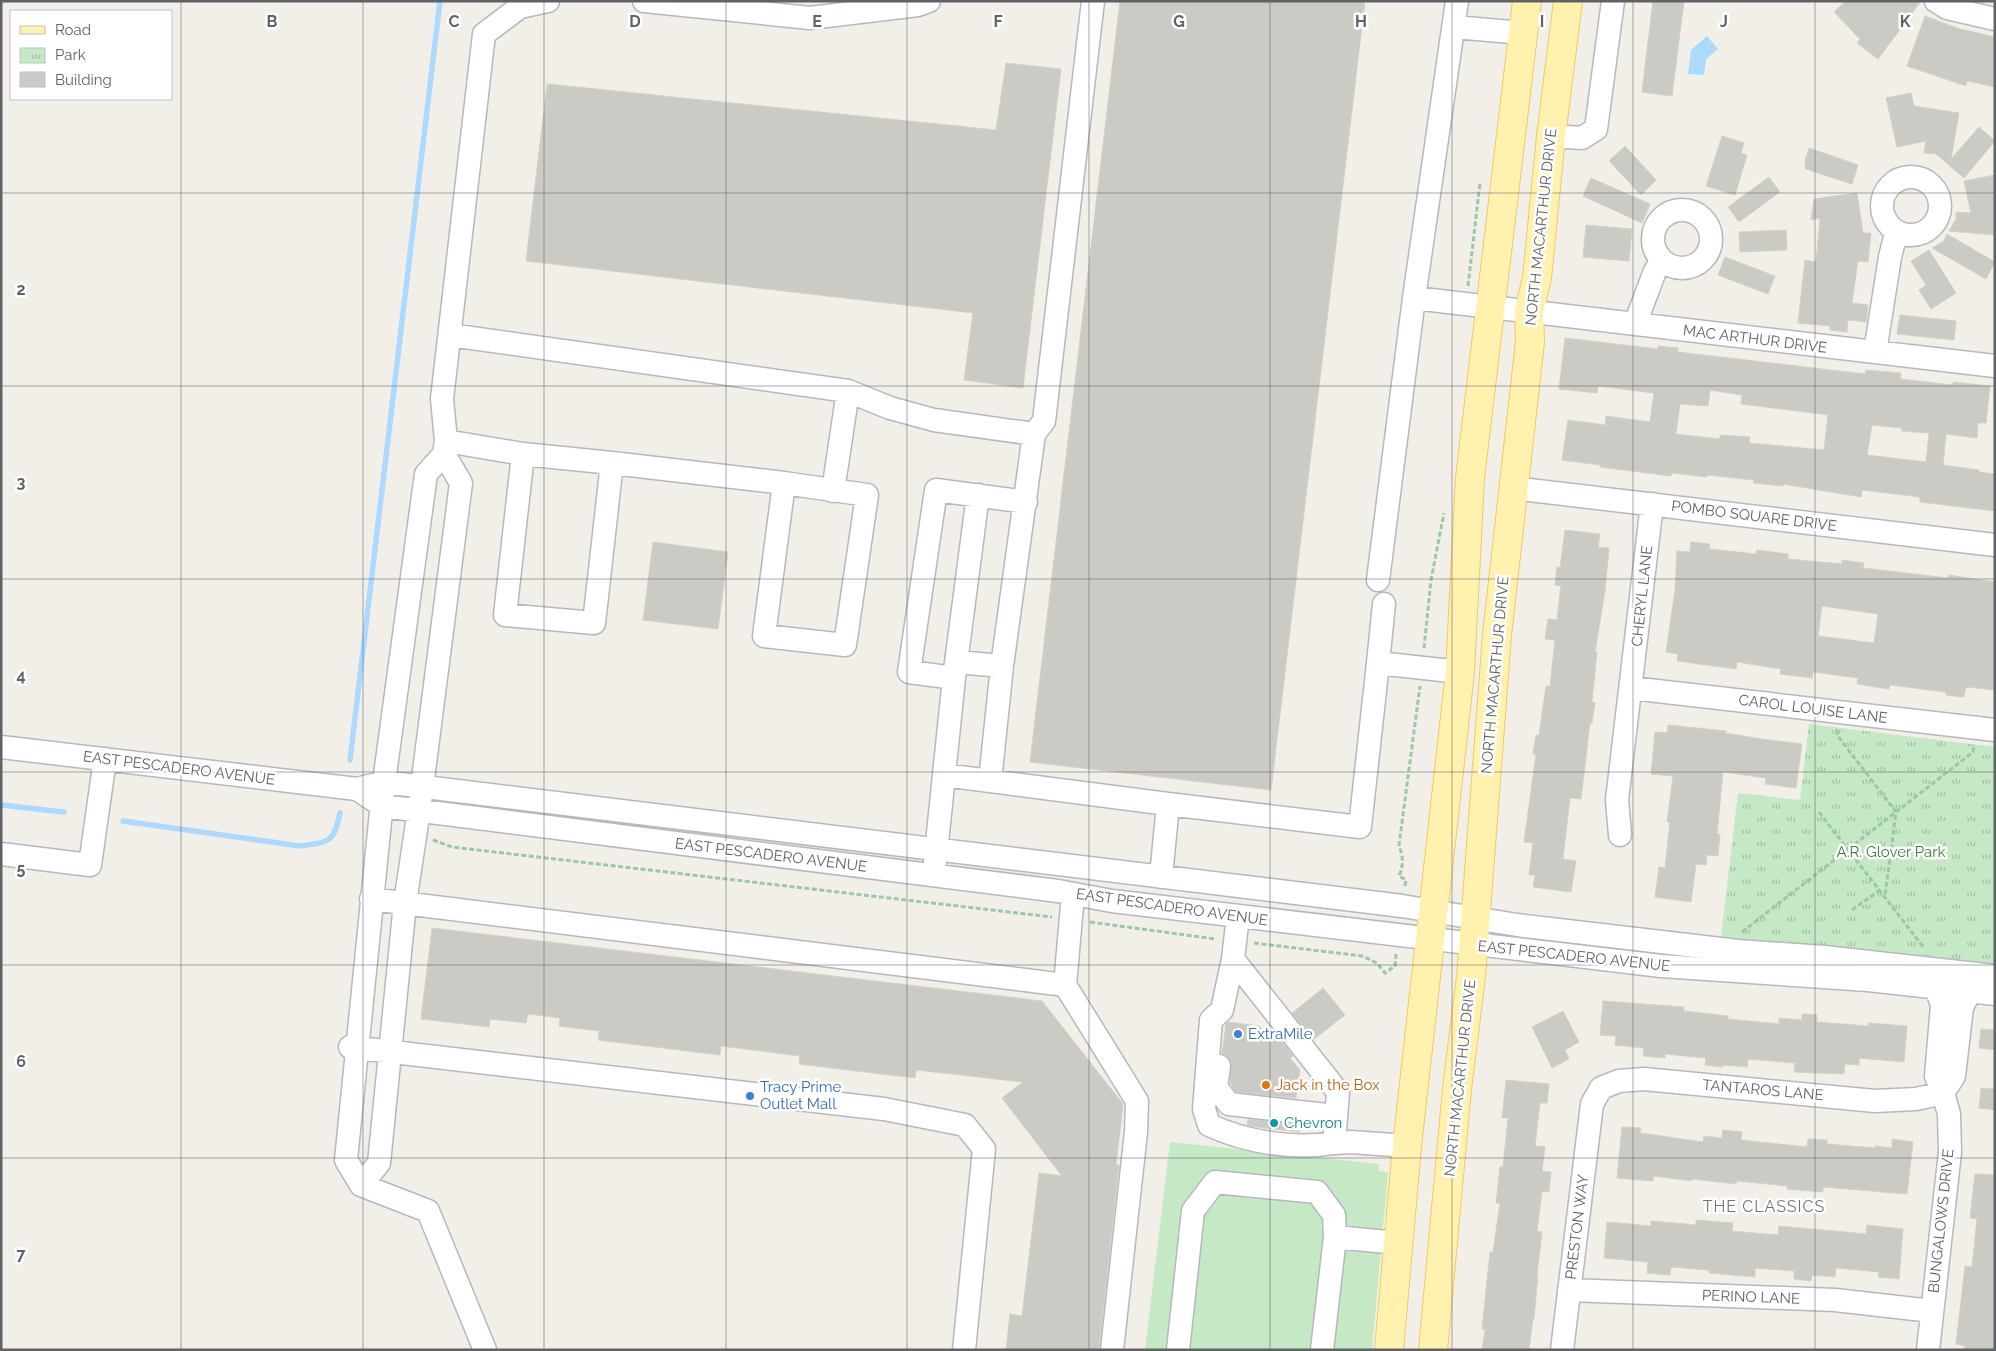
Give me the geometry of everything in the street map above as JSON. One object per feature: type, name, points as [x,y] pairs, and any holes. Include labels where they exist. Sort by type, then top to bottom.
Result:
[{"type":"main road","points":[[1389,1350],[1407,1146],[1460,672],[1470,478],[1527,1]]},
{"type":"main road","name":"NORTH MACARTHUR DRIVE","points":[[1433,1350],[1457,1089],[1473,945],[1497,635],[1512,488],[1530,342],[1529,311],[1537,278],[1551,136],[1568,1]]},
{"type":"street","points":[[361,1185],[379,1163],[405,903],[419,810],[461,483],[445,447],[442,399],[484,34],[520,7],[548,1]]},
{"type":"street","points":[[644,1],[810,18],[908,6],[928,1]]},
{"type":"street","points":[[990,781],[1002,666],[1034,434],[1044,421],[1093,1]]},
{"type":"street","points":[[1378,580],[1414,298],[1457,1]]},
{"type":"street","points":[[1551,136],[1582,138],[1596,129],[1613,1]]},
{"type":"street","points":[[1936,1],[1947,8],[1995,19]]},
{"type":"street","points":[[1454,27],[1523,33]]},
{"type":"street","points":[[1875,352],[1890,257],[1896,233]]},
{"type":"street","points":[[1636,324],[1655,271],[1662,261]]},
{"type":"street","name":"MAC ARTHUR DRIVE","points":[[1414,298],[1995,366]]},
{"type":"street","points":[[450,335],[848,391],[890,408],[934,420],[1034,434]]},
{"type":"street","points":[[833,491],[848,391]]},
{"type":"street","points":[[445,447],[612,463],[784,483],[867,495],[845,645],[764,636],[784,483]]},
{"type":"street","points":[[445,447],[426,474],[384,782],[353,1048],[346,1160],[361,1185],[428,1211],[485,1350]]},
{"type":"street","points":[[523,454],[505,615],[594,623],[612,463]]},
{"type":"street","name":"POMBO SQUARE DRIVE","points":[[1512,488],[1995,545]]},
{"type":"street","points":[[1002,666],[909,672],[936,490],[1026,502]]},
{"type":"street","points":[[934,875],[955,670],[978,496]]},
{"type":"street","name":"CHERYL LANE","points":[[1620,835],[1617,800],[1632,688],[1652,504]]},
{"type":"street","points":[[417,544],[452,548]]},
{"type":"street","points":[[944,775],[1360,827],[1384,604]]},
{"type":"street","points":[[1378,663],[1460,672]]},
{"type":"street","name":"CAROL LOUISE LANE","points":[[1632,688],[1985,729]]},
{"type":"street","name":"EAST PESCADERO AVENUE","points":[[1,747],[357,789],[384,782],[422,786],[1434,911],[1517,925],[1738,951],[1824,957],[1935,978],[1970,992],[1995,994]]},
{"type":"street","points":[[1,854],[90,865],[104,759]]},
{"type":"street","name":"EAST PESCADERO AVENUE","points":[[357,789],[382,806],[934,875],[1112,901],[1473,945],[1661,966],[1868,980],[1995,976]]},
{"type":"street","points":[[1161,877],[1168,804]]},
{"type":"street","points":[[1073,894],[1065,985],[1136,1101],[1136,1132],[1112,1350]]},
{"type":"street","points":[[371,899],[1065,985]]},
{"type":"street","points":[[1238,916],[1234,950],[1222,1010],[1224,1022],[1216,1087],[1229,1104],[1334,1129],[1351,1142],[1407,1146]]},
{"type":"street","points":[[1234,950],[1338,1092],[1334,1129]]},
{"type":"street","name":"BUNGALOWS DRIVE","points":[[1928,1350],[1950,1152],[1949,1114],[1944,1093],[1936,1076],[1942,1005],[1935,978]]},
{"type":"street","points":[[1944,1093],[1954,1076],[1962,1007],[1970,992]]},
{"type":"street","points":[[1222,1010],[1211,1020],[1204,1109],[1219,1117],[1334,1129]]},
{"type":"street","points":[[353,1048],[884,1109],[965,1125],[984,1149],[964,1350]]},
{"type":"street","name":"TANTAROS LANE","points":[[1592,1104],[1601,1088],[1619,1081],[1644,1079],[1875,1101],[1916,1099],[1944,1093]]},
{"type":"street","name":"PRESTON WAY","points":[[1562,1350],[1592,1104]]},
{"type":"street","points":[[1178,1350],[1193,1211],[1215,1182],[1317,1192],[1334,1215],[1335,1237],[1322,1350]]},
{"type":"street","points":[[1335,1237],[1398,1243]]},
{"type":"street","name":"PERINO LANE","points":[[1569,1290],[1835,1300],[1932,1310]]},
{"type":"path","points":[[1840,712],[1837,735],[1896,812],[1885,896]]},
{"type":"path","points":[[1738,951],[1740,933],[1973,752],[1985,729]]},
{"type":"path","points":[[1819,812],[1934,962],[1935,978]]},
{"type":"path","points":[[439,841],[452,847],[1071,920],[1234,950],[1362,956],[1377,963],[1385,972],[1395,966]]},
{"type":"path","points":[[1890,854],[1901,856]]},
{"type":"path","points":[[1852,910],[1880,890]]},
{"type":"green space","name":"A.R. Glover Park","points":[[1809,724],[1995,747],[1995,969],[1721,937],[1738,793],[1800,800]]},
{"type":"green space","points":[[1170,1142],[1379,1164],[1379,1171],[1388,1172],[1372,1350],[1145,1350]]},
{"type":"water","points":[[1707,36],[1718,49],[1706,59],[1704,75],[1688,74],[1691,50]]},
{"type":"building","points":[[1120,1],[1365,1],[1271,790],[1030,762]]},
{"type":"building","points":[[1653,1],[1684,1],[1672,96],[1642,92]]},
{"type":"building","points":[[1846,1],[1921,1],[1878,59],[1857,43],[1860,39],[1834,12]]},
{"type":"building","points":[[1925,16],[1960,29],[1995,37],[1995,87],[1967,81],[1966,86],[1907,66]]},
{"type":"building","points":[[1006,63],[1061,69],[1023,388],[964,380],[973,313],[526,261],[547,84],[996,130]]},
{"type":"building","points":[[1911,93],[1914,106],[1959,113],[1951,159],[1979,127],[1995,141],[1964,178],[1936,154],[1924,153],[1926,141],[1897,147],[1886,98]]},
{"type":"building","points":[[1722,136],[1744,143],[1741,153],[1747,155],[1735,195],[1706,186]]},
{"type":"building","points":[[1625,146],[1656,180],[1641,195],[1609,161]]},
{"type":"building","points":[[1809,148],[1858,165],[1852,184],[1806,169],[1805,161]]},
{"type":"building","points":[[1995,175],[1995,235],[1949,231],[1956,219],[1956,212],[1971,213],[1964,181]]},
{"type":"building","points":[[1769,177],[1780,192],[1739,222],[1728,207]]},
{"type":"building","points":[[1591,178],[1650,204],[1642,223],[1583,196]]},
{"type":"building","points":[[1857,193],[1863,233],[1871,233],[1868,262],[1858,261],[1852,303],[1868,305],[1866,322],[1848,320],[1847,332],[1830,330],[1830,326],[1798,323],[1805,260],[1816,262],[1820,218],[1811,220],[1814,199]]},
{"type":"building","points":[[1586,225],[1632,229],[1629,261],[1583,257]]},
{"type":"building","points":[[1786,230],[1787,250],[1740,252],[1739,232]]},
{"type":"building","points":[[1947,234],[1995,262],[1986,279],[1932,248],[1943,242]]},
{"type":"building","points":[[1929,250],[1956,293],[1931,309],[1919,290],[1926,285],[1911,261]]},
{"type":"building","points":[[1725,257],[1775,276],[1768,294],[1718,275]]},
{"type":"building","points":[[1900,315],[1956,321],[1954,340],[1897,334]]},
{"type":"building","points":[[1565,338],[1658,349],[1658,346],[1678,348],[1678,352],[1865,374],[1866,370],[1901,373],[1900,379],[1953,385],[1953,382],[1990,386],[1986,423],[1978,423],[1977,438],[1946,434],[1943,465],[1995,474],[1995,511],[1920,502],[1920,497],[1862,490],[1861,497],[1783,484],[1783,486],[1753,483],[1754,480],[1671,473],[1671,476],[1562,460],[1568,420],[1605,425],[1606,416],[1650,422],[1654,393],[1598,386],[1597,393],[1559,389]],"holes":[[[1710,390],[1742,395],[1741,404],[1828,415],[1824,450],[1749,443],[1750,437],[1720,435],[1720,439],[1676,434],[1680,404],[1708,406]],[[1872,425],[1902,428],[1902,431],[1929,433],[1926,462],[1867,455]]]},
{"type":"building","points":[[1565,530],[1600,534],[1598,547],[1609,548],[1605,591],[1595,652],[1597,652],[1592,702],[1595,703],[1592,723],[1590,723],[1581,799],[1570,798],[1563,859],[1576,861],[1571,892],[1533,887],[1535,875],[1529,875],[1533,843],[1524,842],[1536,754],[1533,754],[1536,735],[1539,735],[1546,686],[1550,686],[1555,640],[1545,639],[1548,619],[1557,620],[1561,586],[1555,585],[1557,567],[1560,568]]},
{"type":"building","points":[[653,542],[728,552],[718,629],[643,620]]},
{"type":"building","points":[[1691,542],[1710,544],[1709,549],[1756,554],[1757,550],[1788,554],[1788,559],[1842,564],[1842,560],[1864,563],[1863,568],[1948,578],[1949,575],[1995,582],[1995,690],[1966,687],[1964,697],[1946,695],[1946,692],[1890,685],[1889,689],[1857,684],[1858,678],[1813,672],[1812,678],[1780,674],[1781,669],[1737,662],[1736,669],[1677,661],[1678,654],[1666,652],[1675,590],[1677,551],[1690,552]],"holes":[[[1822,606],[1878,614],[1874,643],[1818,636]]]},
{"type":"building","points":[[1668,725],[1726,731],[1725,733],[1802,744],[1796,788],[1765,784],[1766,778],[1723,772],[1717,834],[1720,834],[1718,856],[1707,855],[1706,865],[1696,864],[1691,902],[1655,897],[1659,867],[1665,868],[1670,822],[1667,822],[1673,776],[1651,774],[1655,732],[1667,733]]},
{"type":"building","points":[[432,928],[1042,1001],[1123,1104],[1116,1165],[1119,1165],[1099,1350],[1006,1350],[1010,1314],[1022,1316],[1039,1173],[1062,1176],[1002,1098],[1023,1082],[916,1070],[915,1078],[799,1064],[800,1056],[721,1046],[720,1055],[598,1040],[599,1031],[559,1026],[560,1018],[528,1014],[526,1023],[490,1019],[489,1027],[421,1019]]},
{"type":"building","points":[[1323,988],[1345,1015],[1313,1040],[1292,1013]]},
{"type":"building","points":[[1603,1001],[1684,1007],[1684,1011],[1728,1016],[1728,1019],[1779,1024],[1779,1018],[1802,1020],[1802,1014],[1817,1015],[1817,1022],[1868,1026],[1869,1023],[1907,1026],[1904,1062],[1859,1058],[1859,1065],[1845,1064],[1844,1074],[1794,1072],[1795,1063],[1748,1059],[1747,1067],[1723,1065],[1723,1067],[1705,1065],[1706,1058],[1665,1054],[1665,1058],[1643,1056],[1644,1048],[1615,1045],[1616,1036],[1600,1035]]},
{"type":"building","points":[[1563,1011],[1579,1042],[1565,1050],[1569,1059],[1552,1068],[1532,1027]]},
{"type":"building","points":[[1228,1022],[1259,1026],[1266,1035],[1272,1030],[1293,1056],[1290,1058],[1300,1070],[1296,1098],[1236,1092],[1230,1083],[1231,1062],[1227,1056],[1222,1054],[1226,1024]]},
{"type":"building","points":[[1981,1029],[1995,1030],[1995,1050],[1979,1048]]},
{"type":"building","points":[[1506,1080],[1549,1084],[1547,1103],[1540,1103],[1535,1146],[1545,1147],[1542,1171],[1551,1172],[1549,1192],[1542,1191],[1537,1231],[1542,1232],[1534,1319],[1529,1350],[1482,1350],[1485,1330],[1482,1329],[1490,1252],[1493,1252],[1500,1203],[1496,1203],[1500,1167],[1503,1167],[1508,1118],[1502,1118]]},
{"type":"building","points":[[1981,1088],[1995,1089],[1995,1110],[1979,1108]]},
{"type":"building","points":[[1248,1119],[1300,1125],[1299,1132],[1247,1125]]},
{"type":"building","points":[[1622,1127],[1641,1128],[1640,1133],[1703,1142],[1704,1136],[1722,1138],[1723,1130],[1742,1132],[1741,1140],[1807,1147],[1808,1139],[1827,1140],[1827,1144],[1875,1148],[1875,1146],[1892,1148],[1892,1139],[1913,1142],[1907,1194],[1823,1187],[1823,1192],[1787,1189],[1787,1186],[1737,1181],[1736,1184],[1654,1176],[1653,1181],[1617,1178]]},
{"type":"building","points":[[1975,1174],[1995,1175],[1995,1350],[1964,1350],[1965,1346],[1956,1344],[1965,1266],[1972,1267],[1977,1219],[1970,1218]]},
{"type":"building","points":[[1696,1220],[1733,1223],[1732,1231],[1778,1235],[1779,1226],[1866,1234],[1867,1225],[1903,1229],[1899,1279],[1878,1277],[1879,1272],[1836,1268],[1835,1277],[1812,1275],[1811,1281],[1794,1279],[1794,1271],[1755,1268],[1755,1277],[1709,1273],[1709,1270],[1671,1267],[1670,1275],[1647,1273],[1648,1262],[1604,1258],[1607,1222],[1651,1226],[1651,1221],[1696,1225]]},
{"type":"waterway","points":[[350,760],[440,1]]},
{"type":"waterway","points":[[1,805],[64,812]]},
{"type":"waterway","points":[[123,821],[300,846],[324,842],[329,839],[338,823],[340,813]]},
{"type":"place","name":"ExtraMile","points":[[1238,1034]]},
{"type":"place","name":"Jack in the Box","points":[[1266,1085]]},
{"type":"place","name":"Tracy Prime Outlet Mall","points":[[750,1096]]},
{"type":"place","name":"Chevron","points":[[1274,1123]]},
{"type":"district","name":"THE CLASSICS","points":[[1764,1206]]}]
